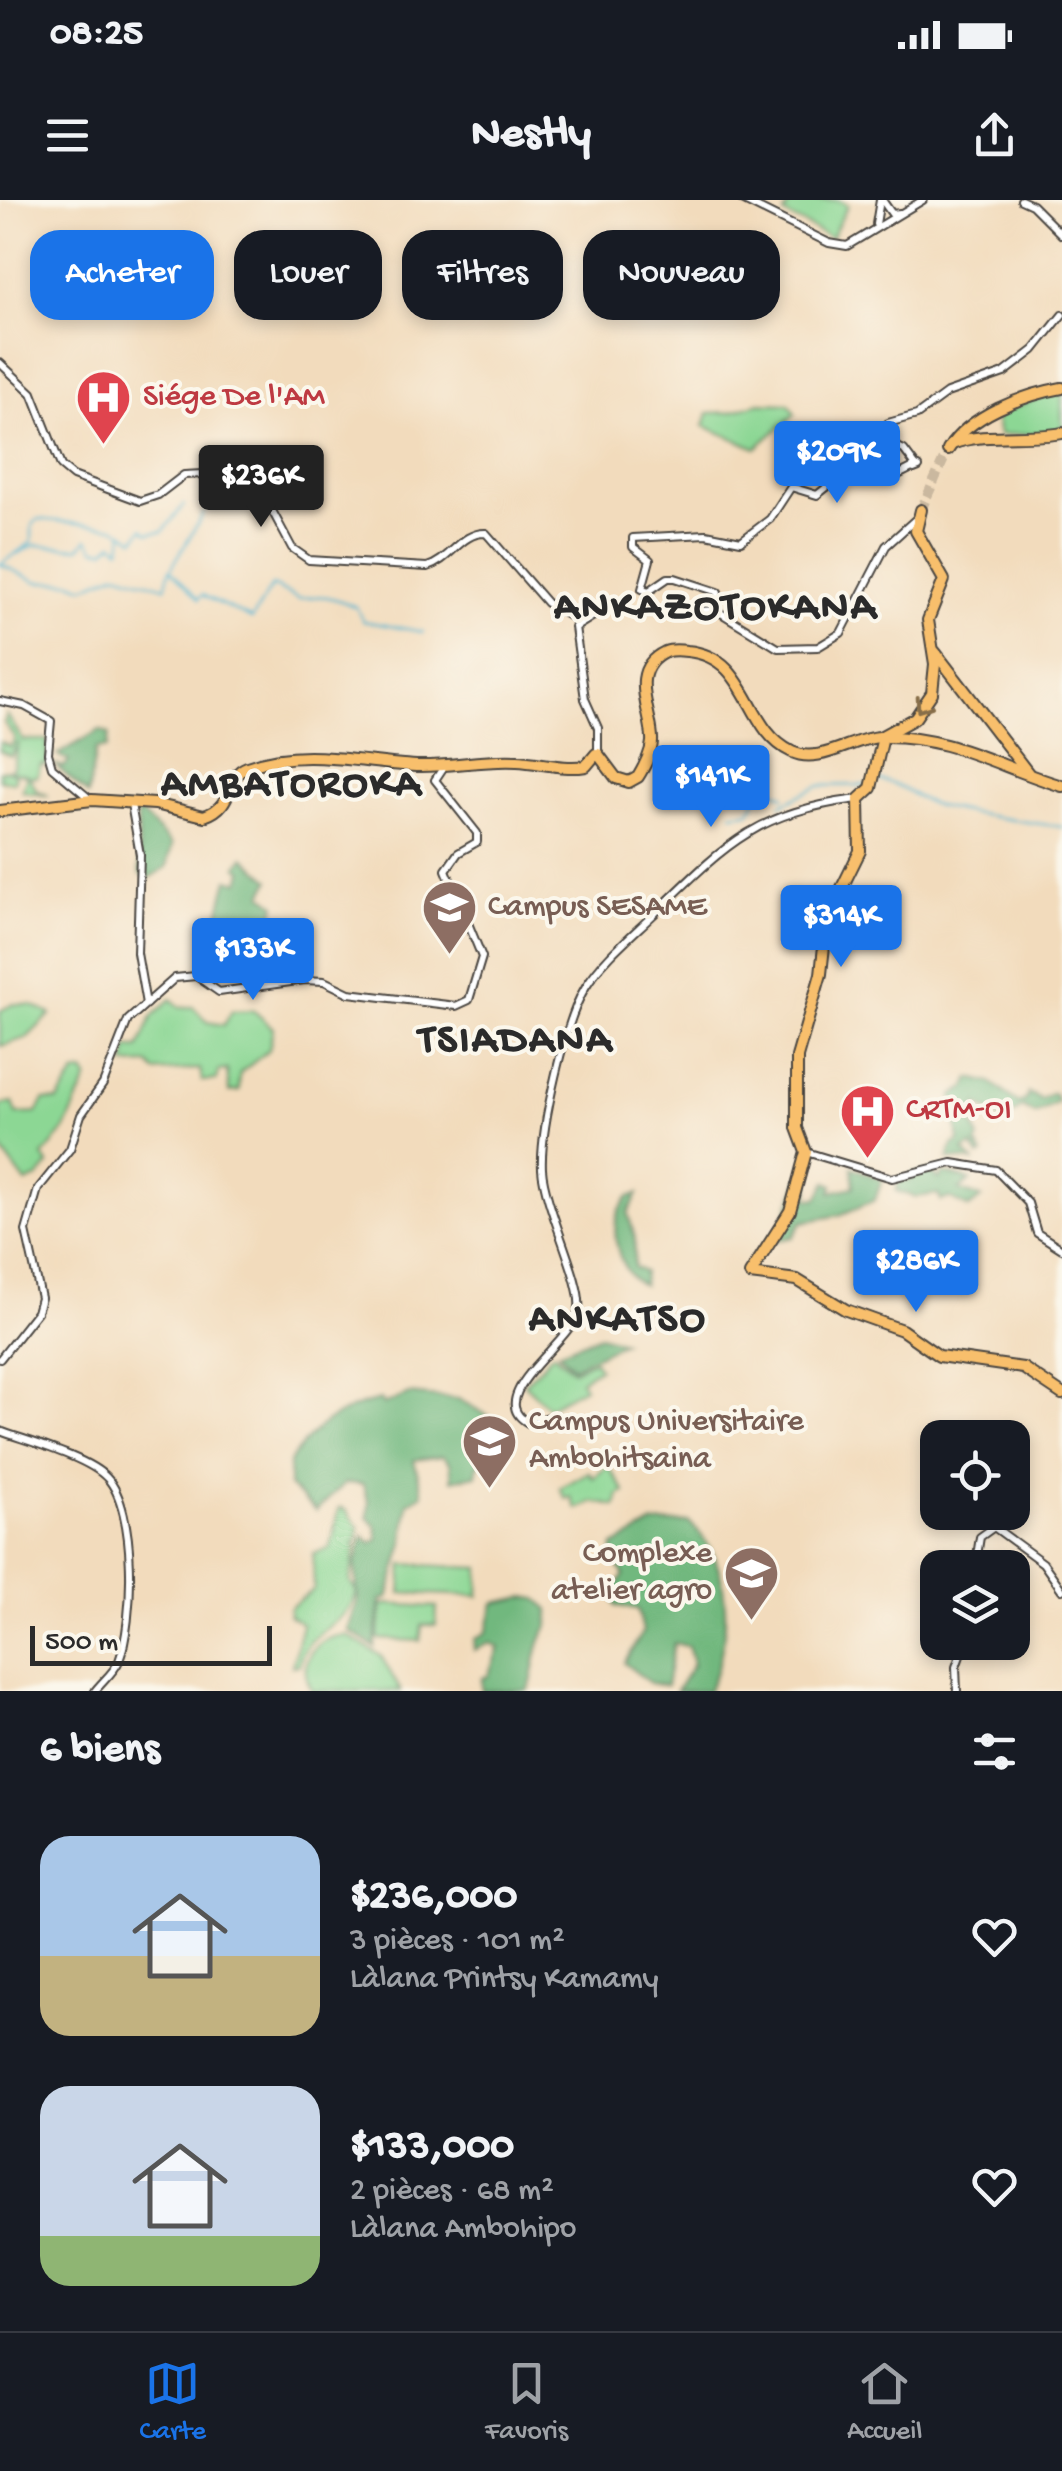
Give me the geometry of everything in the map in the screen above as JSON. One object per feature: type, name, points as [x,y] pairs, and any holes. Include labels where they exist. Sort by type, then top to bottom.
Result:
[{"type":"main road","points":[[949,448],[966,434],[1039,393],[1062,388]]},
{"type":"main road","points":[[966,434],[1026,440],[1062,433]]},
{"type":"main road","points":[[913,524],[944,580],[928,620],[932,648],[938,662],[1018,770]]},
{"type":"main road","points":[[0,811],[92,800],[210,814],[225,804],[242,769],[333,756],[446,764],[520,761],[579,767],[597,757],[622,781],[632,781],[640,775],[652,740],[643,683],[659,656],[674,650],[705,654],[728,667],[770,736],[795,754],[818,754],[882,737],[907,724],[927,704],[938,662]]},
{"type":"main road","points":[[882,737],[871,788],[854,800],[860,852],[827,918],[821,974],[797,1056],[796,1128],[806,1152],[790,1211],[750,1276],[797,1280],[846,1310],[902,1330],[939,1356],[1023,1368],[1062,1394]]},
{"type":"main road","points":[[882,737],[958,745],[999,767],[1062,786]]},
{"type":"street","points":[[742,200],[835,244],[855,243],[876,226],[923,200]]},
{"type":"street","points":[[876,226],[881,200]]},
{"type":"street","points":[[881,200],[892,214],[901,213]]},
{"type":"street","points":[[1021,200],[1032,205],[1062,234]]},
{"type":"street","points":[[716,610],[718,592],[675,578],[668,578],[649,591],[642,590],[640,582],[650,560],[634,548],[632,540],[640,535],[663,540],[706,534],[741,541],[761,524],[791,487],[817,495],[837,479],[890,479],[912,469],[904,450],[883,440],[888,423],[918,415],[947,393],[1004,373],[1034,350],[1059,318]]},
{"type":"street","points":[[0,363],[32,393],[61,466],[73,476],[140,501],[158,495],[184,475],[241,472],[262,490],[292,548],[320,563],[427,567],[443,560],[470,534],[486,533],[540,597],[576,624],[585,699],[598,728],[597,757]]},
{"type":"street","points":[[576,624],[608,607],[640,614],[716,610],[778,648],[808,649],[830,643],[844,627],[886,546],[913,524]]},
{"type":"street","points":[[0,701],[24,706],[51,721],[48,753],[52,767],[92,800]]},
{"type":"street","points":[[0,1358],[37,1312],[41,1298],[26,1232],[38,1189],[70,1150],[81,1115],[103,1084],[121,1030],[175,978],[187,975],[219,992],[305,980],[324,981],[349,993],[456,1006],[469,1000],[482,957],[446,870],[458,853],[477,842],[477,833],[435,780],[435,774],[446,764]]},
{"type":"street","points":[[556,1415],[540,1424],[522,1421],[515,1399],[527,1374],[569,1334],[579,1308],[548,1200],[542,1154],[580,998],[597,971],[735,838],[790,812],[854,800]]},
{"type":"street","points":[[131,804],[140,855],[137,954],[146,1004]]},
{"type":"street","points":[[806,1152],[855,1163],[885,1177],[952,1163],[996,1170],[1028,1203],[1037,1233],[1062,1249]]},
{"type":"street","points":[[0,1431],[96,1470],[116,1492],[129,1560],[132,1604],[120,1661],[95,1691]]},
{"type":"street","points":[[978,1550],[980,1537],[994,1527],[1025,1550]]},
{"type":"street","points":[[1030,1554],[1062,1590]]},
{"type":"street","points":[[956,1691],[959,1660]]},
{"type":"green space","points":[[791,200],[838,200],[848,205],[831,238],[784,214]]},
{"type":"green space","points":[[1062,388],[1062,433],[999,435],[995,415]]},
{"type":"green space","points":[[759,403],[789,404],[795,414],[756,448],[704,426],[708,413],[730,412]]},
{"type":"green space","points":[[7,715],[23,740],[48,740],[47,765],[41,764],[37,777],[29,776],[37,791],[49,796],[22,791],[27,775],[7,770],[16,774],[14,782],[0,780],[0,771],[12,769],[19,742],[11,756],[0,751],[0,742],[11,747],[15,738],[4,723]]},
{"type":"green space","points":[[100,730],[109,734],[107,748],[96,749],[88,795],[54,764],[64,767],[69,761],[57,755]]},
{"type":"green space","points":[[137,809],[172,845],[167,867],[148,879],[140,873]]},
{"type":"green space","points":[[244,857],[270,880],[263,895],[276,904],[272,925],[254,923],[249,934],[218,918],[228,879],[240,882],[243,871],[237,867]]},
{"type":"green space","points":[[171,999],[180,1007],[193,1007],[208,1022],[224,1025],[232,1011],[253,1010],[273,1028],[269,1050],[240,1073],[239,1091],[229,1092],[227,1070],[219,1071],[217,1080],[202,1081],[200,1069],[155,1072],[149,1064],[125,1065],[128,1048],[139,1048],[152,1017]]},
{"type":"green space","points":[[13,1004],[32,1005],[51,1014],[27,1038],[0,1046],[0,1011]]},
{"type":"green space","points":[[84,1072],[88,1078],[65,1129],[43,1156],[49,1165],[38,1178],[26,1183],[0,1148],[0,1105],[13,1103],[17,1114],[37,1113],[44,1100],[58,1101],[75,1074]]},
{"type":"green space","points":[[970,1078],[992,1083],[1018,1103],[1026,1100],[1028,1093],[1041,1099],[1053,1093],[1058,1102],[1035,1114],[1022,1107],[1004,1122],[978,1104],[971,1117],[979,1139],[976,1144],[983,1154],[979,1156],[972,1146],[964,1151],[973,1161],[948,1159],[953,1145],[959,1142],[953,1096],[966,1088]]},
{"type":"green space","points":[[852,1167],[882,1180],[875,1200],[840,1215],[802,1222],[793,1237],[777,1240],[800,1178],[810,1185],[808,1199],[818,1198],[827,1182],[833,1185],[831,1192],[854,1187]]},
{"type":"green space","points":[[912,1173],[932,1173],[939,1179],[944,1173],[971,1180],[959,1190],[982,1198],[969,1208],[949,1198],[941,1201],[938,1194],[916,1197],[896,1191],[899,1181],[911,1180]]},
{"type":"green space","points":[[638,1194],[628,1213],[635,1239],[634,1267],[644,1272],[643,1285],[628,1273],[615,1230],[621,1207],[628,1197]]},
{"type":"green space","points":[[600,1335],[623,1342],[573,1367],[558,1352]]},
{"type":"green space","points":[[553,1353],[573,1370],[594,1360],[599,1368],[580,1380],[584,1387],[548,1407],[524,1384]]},
{"type":"green space","points":[[409,1394],[458,1399],[512,1429],[508,1445],[478,1465],[476,1475],[452,1480],[450,1463],[443,1456],[414,1460],[423,1494],[408,1503],[403,1546],[388,1598],[381,1600],[375,1647],[348,1630],[358,1600],[355,1566],[363,1536],[371,1543],[378,1539],[376,1526],[368,1518],[369,1503],[363,1484],[345,1483],[316,1511],[289,1486],[289,1462],[317,1429],[339,1414],[380,1400],[383,1405]]},
{"type":"green space","points":[[608,1466],[625,1492],[619,1495],[616,1506],[593,1502],[577,1509],[571,1497],[566,1499],[560,1488],[589,1472],[593,1478]]},
{"type":"green space","points":[[339,1508],[346,1510],[359,1527],[350,1581],[357,1593],[345,1613],[310,1643],[299,1665],[292,1666],[302,1624],[289,1615],[289,1608],[314,1589],[313,1554],[330,1548]]},
{"type":"green space","points":[[689,1522],[714,1558],[725,1602],[722,1648],[708,1691],[676,1691],[693,1664],[688,1646],[674,1643],[666,1686],[650,1683],[624,1663],[643,1632],[638,1609],[616,1606],[611,1594],[624,1575],[612,1556],[614,1546],[654,1524]]},
{"type":"green space","points":[[403,1564],[480,1568],[479,1596],[401,1593]]},
{"type":"green space","points":[[525,1597],[537,1599],[549,1609],[549,1626],[538,1648],[529,1690],[482,1691],[482,1678],[488,1676],[499,1647],[490,1643],[474,1650],[475,1639],[487,1632],[494,1603]]},
{"type":"green space","points":[[382,1604],[437,1607],[436,1625],[422,1625],[420,1641],[378,1639]]},
{"type":"green space","points":[[347,1635],[381,1656],[401,1691],[313,1691],[306,1670],[311,1652],[326,1640]]},
{"type":"waterway","points":[[2,563],[32,542],[32,526],[38,519],[114,527],[135,539],[143,528],[149,533],[163,531],[184,505]]},
{"type":"waterway","points":[[172,567],[204,513]]},
{"type":"waterway","points":[[16,554],[35,545],[79,548],[88,539],[95,549],[105,550],[113,543],[121,549],[123,532]]},
{"type":"waterway","points":[[0,564],[38,582],[72,582],[84,587],[117,573],[165,587],[170,569],[199,599],[202,595],[252,619],[272,586],[299,599],[321,596],[340,600],[356,607],[363,621],[423,632]]},
{"type":"waterway","points":[[750,780],[785,796]]},
{"type":"waterway","points":[[879,780],[937,806],[1062,827]]},
{"type":"waterway","points":[[780,805],[818,786],[868,785]]},
{"type":"waterway","points":[[732,814],[749,812],[764,787]]},
{"type":"tunnel","points":[[921,510],[948,450]]},
{"type":"place","name":"Siége De l'AM","points":[[104,447]]},
{"type":"place","name":"Campus SESAME","points":[[449,957]]},
{"type":"place","name":"CRTM-OI","points":[[867,1160]]},
{"type":"place","name":"Campus Universitaire Ambohitsaina","points":[[490,1490]]},
{"type":"place","name":"Complexe atelier agro","points":[[751,1622]]},
{"type":"district","name":"ANKAZOTOKANA","points":[[716,609]]},
{"type":"district","name":"AMBATOROKA","points":[[292,786]]},
{"type":"district","name":"TSIADANA","points":[[516,1042]]},
{"type":"district","name":"ANKATSO","points":[[618,1321]]}]
